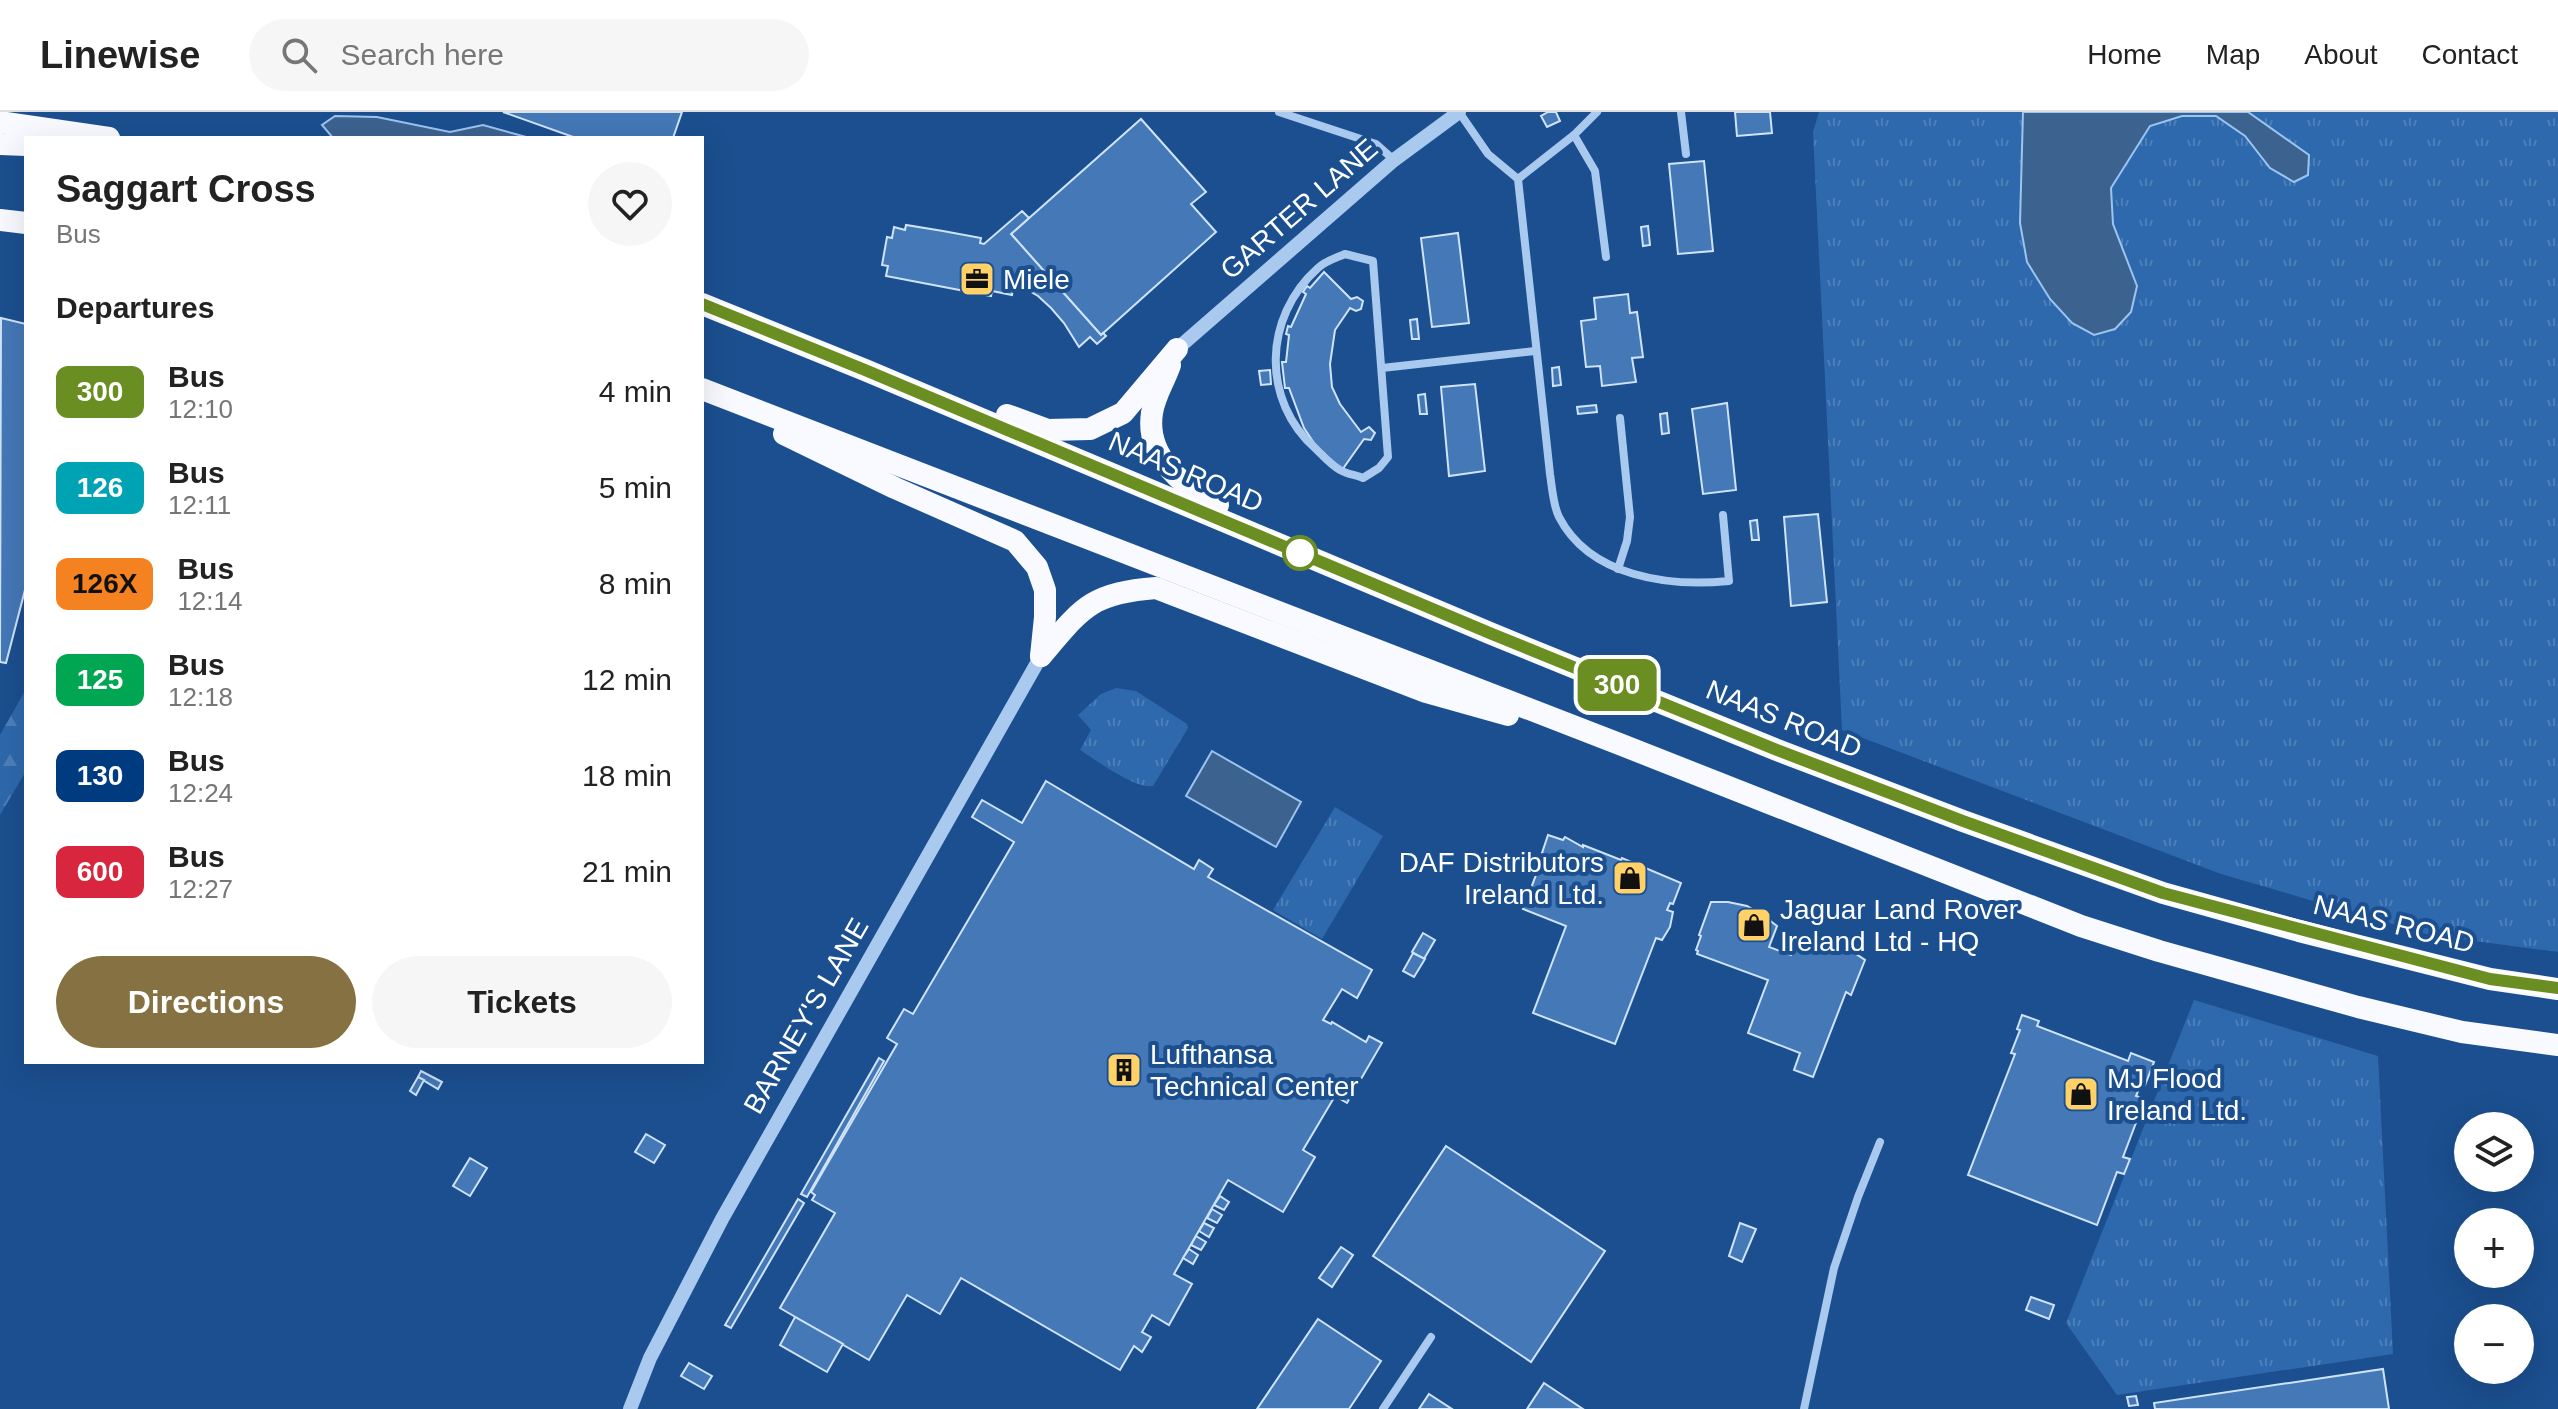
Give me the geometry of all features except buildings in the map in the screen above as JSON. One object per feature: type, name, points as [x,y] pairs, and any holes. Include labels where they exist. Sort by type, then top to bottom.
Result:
[{"type":"highway","points":[[0,122],[95,136]]},
{"type":"highway","points":[[0,144],[24,145]]},
{"type":"highway","points":[[0,220],[24,223]]},
{"type":"highway","name":"NAAS ROAD","points":[[704,305],[1791,755],[2163,893],[2490,979],[2558,989]]},
{"type":"highway","points":[[865,370],[934,388],[1048,430],[1090,429],[1123,413],[1177,349]]},
{"type":"highway","points":[[1177,349],[1152,413],[1154,443],[1164,464],[1197,494],[1350,574]]},
{"type":"highway","points":[[704,393],[895,488],[1015,541],[1037,567],[1045,590],[1041,656]]},
{"type":"highway","points":[[704,393],[1622,745],[2081,926],[2358,1007],[2462,1032],[2558,1045]]},
{"type":"highway","points":[[1041,656],[1084,608],[1124,590],[1156,588],[1426,692],[1622,745]]},
{"type":"street","points":[[1279,112],[1376,144],[1394,160]]},
{"type":"street","points":[[1459,112],[1488,154],[1518,179],[1535,351],[1558,516],[1580,544],[1598,559],[1618,569],[1661,581],[1699,584],[1729,581],[1723,515]]},
{"type":"street","name":"GARTER LANE","points":[[1177,349],[1394,160],[1459,112]]},
{"type":"street","points":[[1518,179],[1574,135],[1597,112]]},
{"type":"street","points":[[1681,112],[1686,154]]},
{"type":"street","points":[[1574,135],[1595,171],[1606,257]]},
{"type":"street","points":[[1345,254],[1373,261],[1382,368],[1388,457],[1379,468],[1363,478],[1339,470],[1306,441],[1285,409],[1277,382],[1274,347],[1287,309],[1300,286],[1320,265],[1345,254]]},
{"type":"street","points":[[1382,368],[1535,351]]},
{"type":"street","points":[[1618,569],[1627,541],[1630,517],[1620,418]]},
{"type":"street","name":"BARNEY'S LANE","points":[[630,1409],[662,1334],[728,1207],[1041,656]]},
{"type":"street","points":[[1804,1409],[1834,1268],[1880,1142]]},
{"type":"street","points":[[1383,1409],[1431,1337]]},
{"type":"green space","points":[[1819,112],[2558,112],[2558,952],[2430,935],[2221,874],[1842,730],[1813,132]]},
{"type":"green space","points":[[1116,688],[1136,691],[1187,724],[1188,728],[1153,786],[1127,779],[1080,750],[1091,730],[1078,715],[1101,694]]},
{"type":"green space","points":[[24,693],[24,774],[0,815],[0,735]]},
{"type":"green space","points":[[1335,807],[1383,836],[1322,939],[1273,910]]},
{"type":"green space","points":[[2194,1000],[2378,1056],[2393,1354],[2117,1395],[2066,1323]]},
{"type":"shaded area","points":[[2023,112],[2248,112],[2309,155],[2308,175],[2294,182],[2270,168],[2245,136],[2216,116],[2182,116],[2150,126],[2111,188],[2113,224],[2137,286],[2131,312],[2115,329],[2094,335],[2072,323],[2050,299],[2027,262],[2020,223]]},
{"type":"shaded area","points":[[335,116],[377,117],[450,132],[483,125],[523,136],[331,136],[322,125]]},
{"type":"shaded area","points":[[1212,751],[1301,802],[1276,847],[1186,796]]},
{"type":"bus line","name":"300","points":[[704,305],[1492,634],[1777,750],[1963,821],[2163,893],[2490,979],[2558,988]]},
{"type":"place","name":"Miele","points":[[977,279]]},
{"type":"place","name":"DAF Distributors Ireland Ltd.","points":[[1630,878]]},
{"type":"place","name":"Jaguar Land Rover Ireland Ltd - HQ","points":[[1754,925]]},
{"type":"place","name":"Lufthansa Technical Center","points":[[1124,1070]]},
{"type":"place","name":"MJ Flood Ireland Ltd.","points":[[2081,1094]]}]
